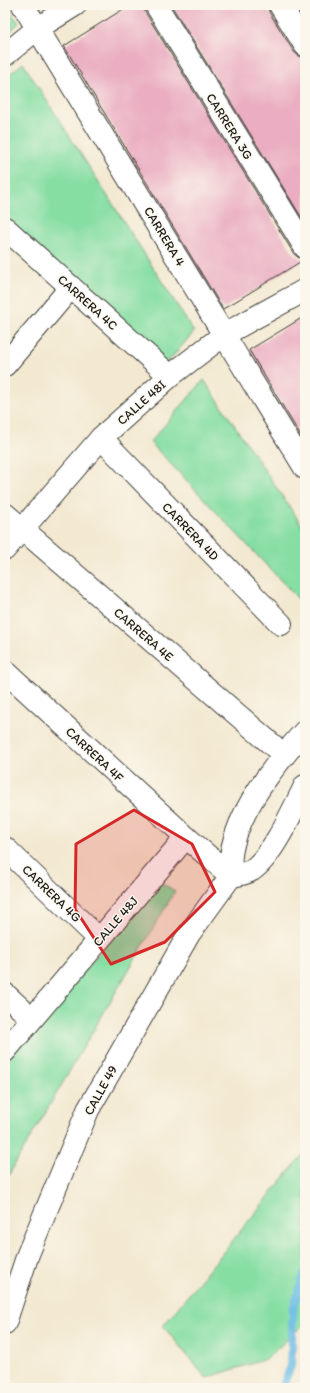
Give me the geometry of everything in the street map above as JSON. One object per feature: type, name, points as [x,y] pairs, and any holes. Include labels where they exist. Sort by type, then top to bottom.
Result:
[{"type":"street","name":"CARRERA 4","points":[[23,5],[225,334],[305,468]]},
{"type":"street","points":[[5,55],[38,28],[75,5]]},
{"type":"street","name":"CARRERA 3G","points":[[156,5],[305,247]]},
{"type":"street","points":[[280,5],[305,45]]},
{"type":"street","name":"CARRERA 4C","points":[[6,230],[170,376]]},
{"type":"street","points":[[5,366],[71,287]]},
{"type":"street","name":"CALLE 48I","points":[[5,549],[101,438],[170,376],[225,334],[305,290]]},
{"type":"street","name":"CARRERA 4D","points":[[101,438],[281,624]]},
{"type":"street","name":"CARRERA 4E","points":[[5,514],[284,755]]},
{"type":"street","name":"CARRERA 4F","points":[[5,671],[186,837]]},
{"type":"street","points":[[231,876],[230,855],[246,810],[255,793],[284,755],[305,731]]},
{"type":"street","points":[[186,837],[231,876],[241,875],[253,869],[264,858],[290,817],[305,786]]},
{"type":"street","name":"CALLE 48J","points":[[5,1051],[186,837]]},
{"type":"street","name":"CARRERA 4G","points":[[5,848],[99,939]]},
{"type":"street","name":"CALLE 49","points":[[5,1323],[28,1254],[88,1110],[189,934],[231,876]]},
{"type":"street","points":[[5,994],[32,1019]]},
{"type":"highlighted area","points":[[134,810],[192,844],[215,892],[165,942],[111,964],[75,909],[76,844]]},
{"type":"green space","points":[[5,5],[19,23],[5,36]]},
{"type":"green space","points":[[23,63],[194,332],[166,364],[5,216],[5,78]]},
{"type":"green space","points":[[204,380],[305,530],[305,606],[150,442]]},
{"type":"green space","points":[[161,883],[175,891],[5,1181],[5,1061]]},
{"type":"green space","points":[[305,1152],[305,1323],[266,1359],[206,1378],[163,1326]]},
{"type":"building","points":[[130,5],[144,5],[145,12],[294,254],[299,258],[305,259],[223,309],[64,46]]},
{"type":"building","points":[[171,5],[268,5],[269,12],[294,52],[299,56],[305,57],[305,223]]},
{"type":"building","points":[[295,5],[305,5],[305,21]]},
{"type":"building","points":[[305,316],[305,443],[249,350]]},
{"type":"waterway","points":[[282,1388],[291,1366],[293,1310],[305,1272]]},
{"type":"waterway","points":[[141,1388],[145,1386],[154,1388]]}]
